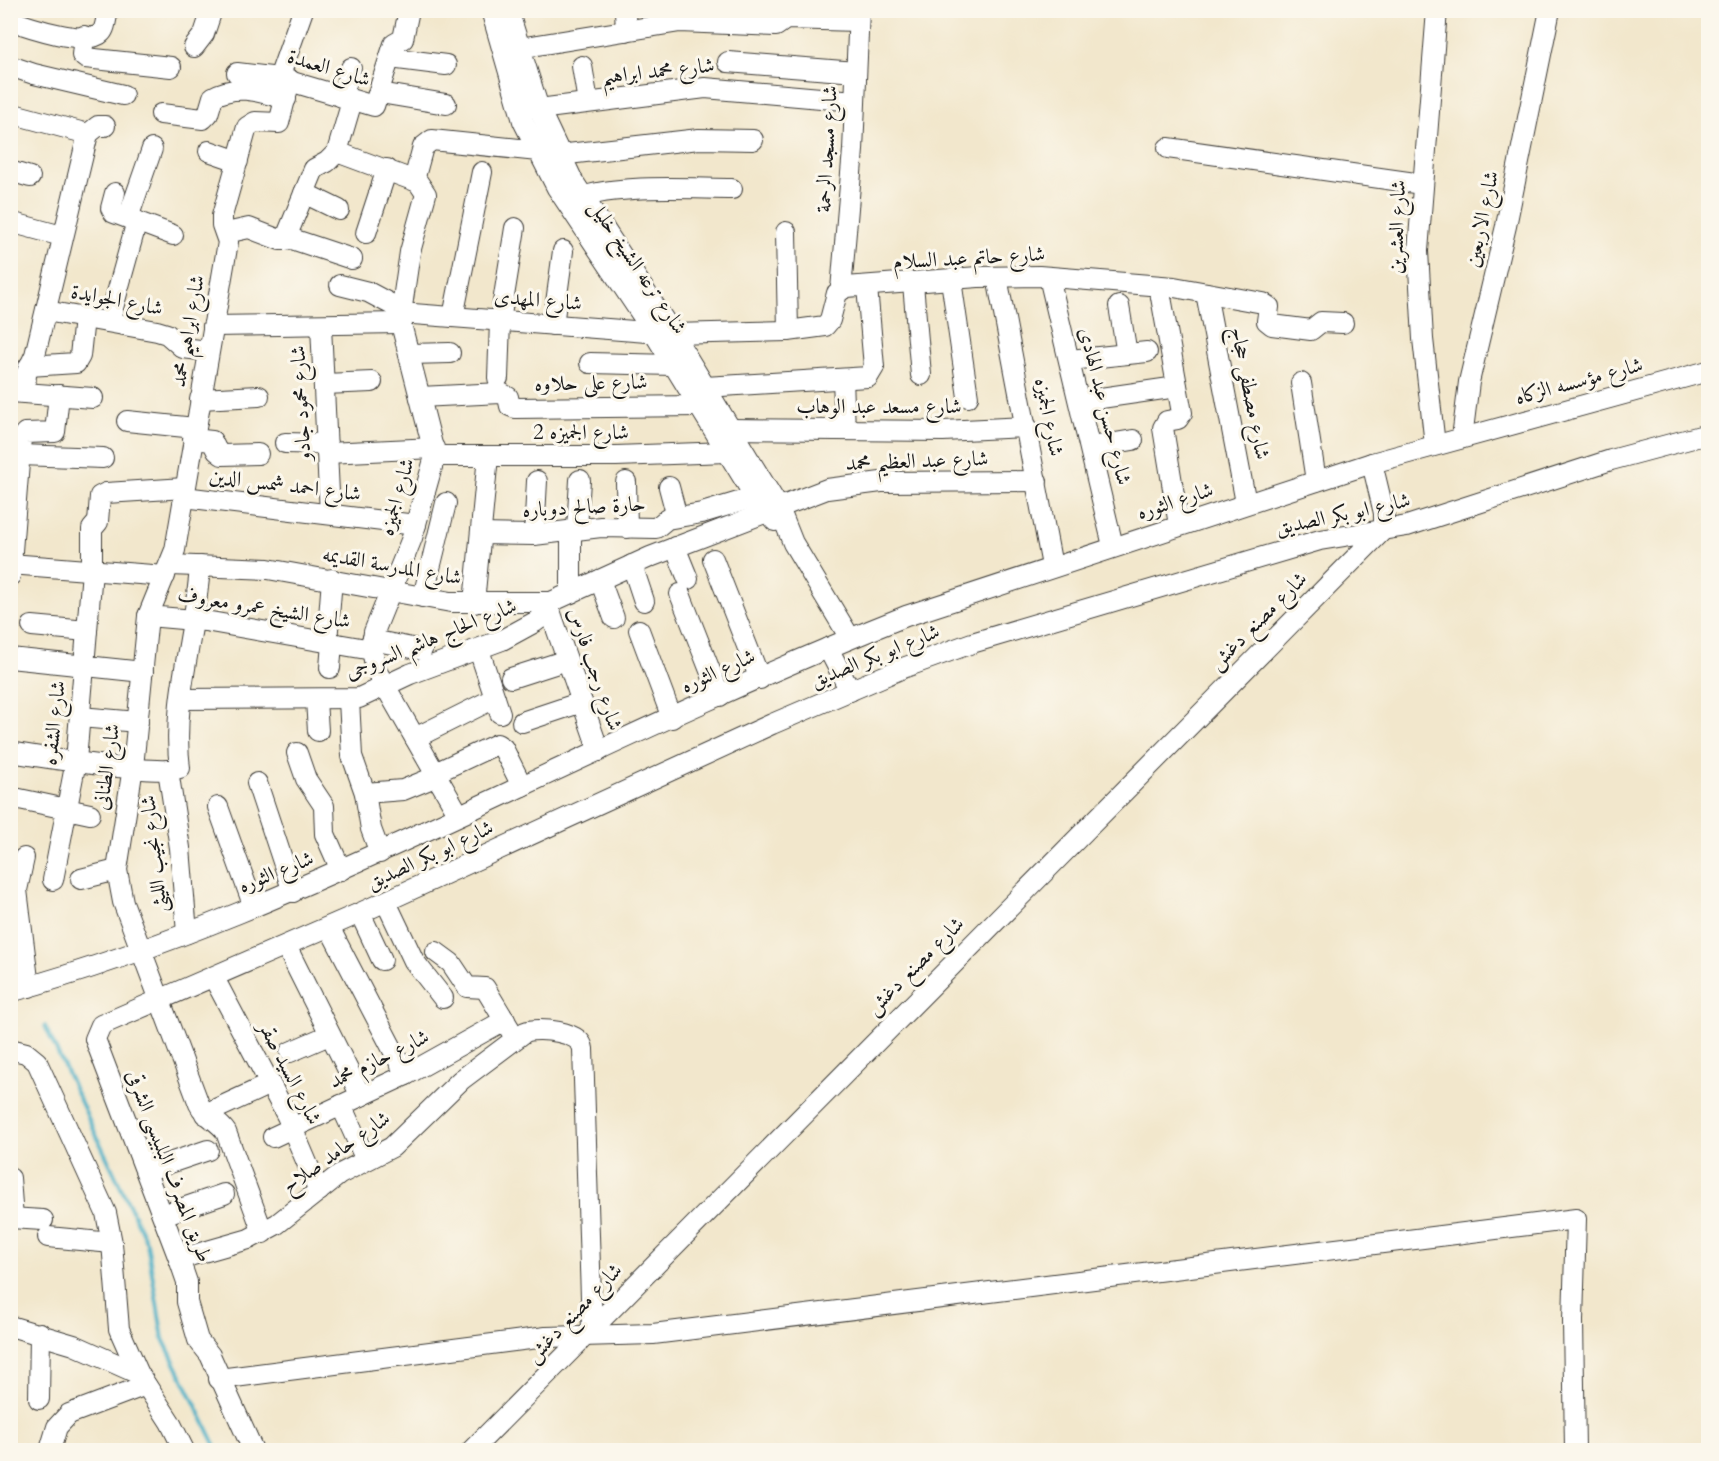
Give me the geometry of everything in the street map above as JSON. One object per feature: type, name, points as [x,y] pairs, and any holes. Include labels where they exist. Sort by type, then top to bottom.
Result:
[{"type":"street","points":[[10,20],[43,33],[84,36],[100,33],[108,10]]},
{"type":"street","points":[[194,47],[204,34],[212,10]]},
{"type":"street","points":[[161,114],[203,119],[208,114],[213,97],[236,89],[255,90],[285,86],[303,10]]},
{"type":"street","name":"شارع العمدة","points":[[237,73],[374,106],[394,43],[403,39],[409,10]]},
{"type":"street","name":"شارع ترعه الشيخ خليل","points":[[491,10],[516,100],[538,151],[574,199],[663,334],[705,387],[773,511],[850,638]]},
{"type":"street","name":"شارع ترعه الشيخ خليل","points":[[508,10],[539,109],[559,155],[574,199]]},
{"type":"street","points":[[625,10],[626,31]]},
{"type":"street","name":"شارع العشرين","points":[[1435,445],[1419,286],[1422,184],[1437,10]]},
{"type":"street","name":"شارع الاربعين","points":[[1461,438],[1469,382],[1506,226],[1550,10]]},
{"type":"street","points":[[519,48],[697,21],[776,26],[786,19],[858,16]]},
{"type":"street","name":"شارع مسجد الرحمة","points":[[841,290],[854,150],[858,16]]},
{"type":"street","points":[[84,36],[82,55],[85,58],[171,67]]},
{"type":"street","points":[[390,58],[446,65]]},
{"type":"street","points":[[728,63],[856,72]]},
{"type":"street","points":[[10,66],[34,74],[123,94]]},
{"type":"street","points":[[582,66],[588,102]]},
{"type":"street","points":[[285,240],[315,167],[327,162],[337,152],[351,68]]},
{"type":"street","name":"شارع ابراهيم محمد","points":[[168,570],[184,493],[228,242],[222,225],[222,216],[249,125],[255,122],[277,124],[285,86]]},
{"type":"street","name":"شارع محمد ابراهيم","points":[[539,109],[705,88],[855,101]]},
{"type":"street","points":[[380,93],[446,104]]},
{"type":"street","points":[[10,113],[96,130],[62,237],[35,355],[22,369],[18,393],[93,398]]},
{"type":"street","points":[[559,155],[699,139],[753,140]]},
{"type":"street","points":[[414,180],[423,147],[432,140],[538,151]]},
{"type":"street","points":[[1168,148],[1422,184]]},
{"type":"street","points":[[110,322],[132,219],[152,149]]},
{"type":"street","points":[[209,151],[238,161]]},
{"type":"street","points":[[337,152],[414,180],[422,185],[426,194],[410,252],[400,315],[368,292],[340,285]]},
{"type":"street","points":[[366,233],[387,170]]},
{"type":"street","points":[[10,171],[30,177]]},
{"type":"street","points":[[453,317],[482,172]]},
{"type":"street","points":[[574,199],[622,191],[732,189]]},
{"type":"street","points":[[115,194],[112,211],[173,235]]},
{"type":"street","points":[[304,194],[339,210]]},
{"type":"street","points":[[10,222],[62,237]]},
{"type":"street","points":[[226,233],[249,228],[285,240],[292,239],[352,259]]},
{"type":"street","points":[[498,378],[500,321],[515,228]]},
{"type":"street","points":[[786,232],[788,331]]},
{"type":"street","points":[[553,325],[563,251]]},
{"type":"street","name":"شارع حاتم عبد السلام","points":[[841,290],[998,277],[1049,277],[1206,292],[1268,305],[1267,321],[1272,325],[1311,330],[1322,322],[1343,323]]},
{"type":"street","name":"شارع الجميزه","points":[[998,277],[1052,566]]},
{"type":"street","name":"شارع حسن عبد الهادى","points":[[1049,277],[1113,546]]},
{"type":"street","points":[[951,280],[968,397]]},
{"type":"street","points":[[913,284],[921,375]]},
{"type":"street","points":[[1159,286],[1181,416],[1167,421],[1163,428],[1179,525]]},
{"type":"street","points":[[705,387],[864,378],[873,371],[867,287]]},
{"type":"street","points":[[663,334],[788,331],[825,326],[830,320],[835,298],[841,290]]},
{"type":"street","name":"شارع مصطفى حجاج","points":[[1206,292],[1246,503]]},
{"type":"street","points":[[1119,306],[1127,354]]},
{"type":"street","name":"شارع الجوايدة","points":[[46,311],[167,334],[183,348],[208,351]]},
{"type":"street","name":"شارع المهدى","points":[[213,326],[321,326],[400,315],[453,317],[663,334]]},
{"type":"street","name":"شارع الجميزه","points":[[372,645],[416,525],[434,452],[400,315]]},
{"type":"street","points":[[22,369],[76,363],[80,356],[84,318]]},
{"type":"street","name":"شارع محمود جادو","points":[[321,326],[330,514]]},
{"type":"street","name":"شارع ترعه الشيخ خليل","points":[[663,334],[673,365],[727,452],[755,497],[773,511]]},
{"type":"street","points":[[1070,360],[1148,352]]},
{"type":"street","points":[[408,354],[450,353]]},
{"type":"street","points":[[590,363],[673,365]]},
{"type":"street","name":"شارع مؤسسه الزكاه","points":[[1461,438],[1708,371]]},
{"type":"street","points":[[843,379],[845,430]]},
{"type":"street","points":[[324,384],[372,382]]},
{"type":"street","points":[[1301,383],[1316,481]]},
{"type":"street","points":[[1080,401],[1177,387]]},
{"type":"street","name":"شارع على حلاوه","points":[[420,397],[501,393],[506,395],[510,406],[515,408],[699,406]]},
{"type":"street","points":[[11,568],[17,450],[25,433],[55,432],[59,395]]},
{"type":"street","points":[[200,399],[259,396]]},
{"type":"street","points":[[127,422],[194,433],[212,441],[222,455],[258,454]]},
{"type":"street","name":"شارع مسعد عبد الوهاب","points":[[730,429],[1027,427]]},
{"type":"street","name":"شارع ابو بكر الصديق","points":[[98,1029],[105,1022],[159,996],[214,978],[850,691],[972,643],[1038,621],[1320,540],[1708,434]]},
{"type":"street","name":"شارع الثوره","points":[[20,989],[144,956],[187,933],[293,892],[720,696],[850,638],[906,616],[1052,566],[1316,481],[1374,470],[1435,445],[1461,438]]},
{"type":"street","points":[[1091,447],[1133,440]]},
{"type":"street","name":"شارع الجميزه 2","points":[[285,443],[327,448],[488,456],[616,456],[727,452]]},
{"type":"street","points":[[17,450],[103,458]]},
{"type":"street","points":[[474,603],[488,456]]},
{"type":"street","points":[[1374,470],[1382,523]]},
{"type":"street","points":[[571,593],[574,529],[580,480]]},
{"type":"street","points":[[534,535],[537,481]]},
{"type":"street","name":"شارع عبد العظيم محمد","points":[[773,511],[827,489],[852,484],[922,481],[1037,481]]},
{"type":"street","points":[[626,482],[627,528]]},
{"type":"street","points":[[669,487],[677,517]]},
{"type":"street","name":"شارع احمد شمس الدين","points":[[92,571],[92,529],[98,522],[102,495],[184,493],[416,525]]},
{"type":"street","name":"حارة صالح دوباره","points":[[481,534],[534,535],[574,529],[658,528],[665,520],[702,513],[755,497]]},
{"type":"street","points":[[423,597],[446,503]]},
{"type":"street","name":"شارع المدرسة القديمه","points":[[11,568],[92,571],[168,570],[200,566],[268,569],[423,597],[474,603],[548,606],[571,593],[632,566],[773,511]]},
{"type":"street","name":"شارع مصنع دغش","points":[[472,1450],[491,1443],[588,1333],[1382,523]]},
{"type":"street","points":[[675,548],[684,587],[720,696]]},
{"type":"street","points":[[713,559],[760,679]]},
{"type":"street","name":"شارع نجيب الليثى","points":[[187,933],[173,770],[200,566]]},
{"type":"street","points":[[632,566],[644,601]]},
{"type":"street","name":"شارع الطنانى","points":[[168,570],[153,598],[148,616],[133,767],[117,870],[123,902],[205,1114]]},
{"type":"street","name":"شارع الشفره","points":[[52,880],[76,761],[92,571]]},
{"type":"street","points":[[330,668],[332,579]]},
{"type":"street","points":[[600,580],[614,618]]},
{"type":"street","name":"شارع الحاج هاشم السروجى","points":[[181,699],[349,700],[367,696],[385,686],[519,632],[548,606]]},
{"type":"street","name":"شارع رجب فارس","points":[[548,606],[599,751]]},
{"type":"street","name":"شارع الشيخ عمرو معروف","points":[[148,616],[194,620],[329,642],[422,650]]},
{"type":"street","points":[[32,626],[87,631]]},
{"type":"street","points":[[639,630],[672,718]]},
{"type":"street","points":[[372,645],[376,670],[459,815]]},
{"type":"street","points":[[828,648],[850,691]]},
{"type":"street","points":[[415,738],[497,706],[479,650]]},
{"type":"street","points":[[10,658],[143,672]]},
{"type":"street","points":[[511,678],[567,660]]},
{"type":"street","points":[[316,700],[318,731]]},
{"type":"street","points":[[349,700],[352,756],[365,793],[371,829],[380,853]]},
{"type":"street","points":[[522,722],[582,702]]},
{"type":"street","points":[[80,717],[138,722]]},
{"type":"street","points":[[365,793],[403,790],[497,744],[503,748],[522,786]]},
{"type":"street","points":[[10,752],[173,770]]},
{"type":"street","points":[[297,753],[306,779],[324,806],[325,834],[341,870]]},
{"type":"street","points":[[257,783],[293,892]]},
{"type":"street","points":[[10,797],[90,814]]},
{"type":"street","points":[[218,807],[254,907]]},
{"type":"street","points":[[20,989],[16,890],[24,858]]},
{"type":"street","points":[[81,879],[117,870]]},
{"type":"street","points":[[386,902],[414,961],[443,998]]},
{"type":"street","points":[[360,913],[382,960]]},
{"type":"street","points":[[329,927],[406,1075]]},
{"type":"street","points":[[286,946],[361,1096]]},
{"type":"street","points":[[436,952],[451,963],[467,987],[485,988],[505,1020],[522,1034],[571,1035],[583,1044],[588,1333]]},
{"type":"street","name":"شارع السيد صقر","points":[[214,978],[292,1128],[319,1191]]},
{"type":"street","name":"شارع حازم محمد","points":[[273,1137],[406,1075],[505,1020]]},
{"type":"street","name":"طريق المصرف البلبيسى الشرقى","points":[[98,1029],[95,1039],[187,1282],[187,1302],[198,1340],[210,1355],[253,1450]]},
{"type":"street","name":"شارع حامد صلاح","points":[[179,1259],[263,1233],[340,1174],[392,1147],[460,1080],[522,1034]]},
{"type":"street","points":[[290,1052],[329,1035]]},
{"type":"street","points":[[18,1051],[37,1062],[106,1213],[112,1243],[119,1329],[143,1379],[170,1422],[184,1450]]},
{"type":"street","points":[[205,1114],[270,1084]]},
{"type":"street","points":[[342,1105],[366,1160]]},
{"type":"street","points":[[205,1114],[219,1123],[226,1132],[263,1233]]},
{"type":"street","points":[[146,1171],[208,1150]]},
{"type":"street","points":[[10,1178],[12,1218],[46,1229],[112,1243]]},
{"type":"street","points":[[163,1215],[224,1194]]},
{"type":"street","points":[[219,1379],[546,1337],[588,1333],[653,1334],[1576,1219],[1573,1321],[1575,1450]]},
{"type":"street","points":[[10,1326],[74,1345],[143,1379]]},
{"type":"street","points":[[39,1399],[40,1334]]},
{"type":"street","points":[[50,1450],[57,1427],[69,1414],[143,1379]]},
{"type":"waterway","points":[[45,1026],[147,1243],[163,1339],[218,1450]]}]
